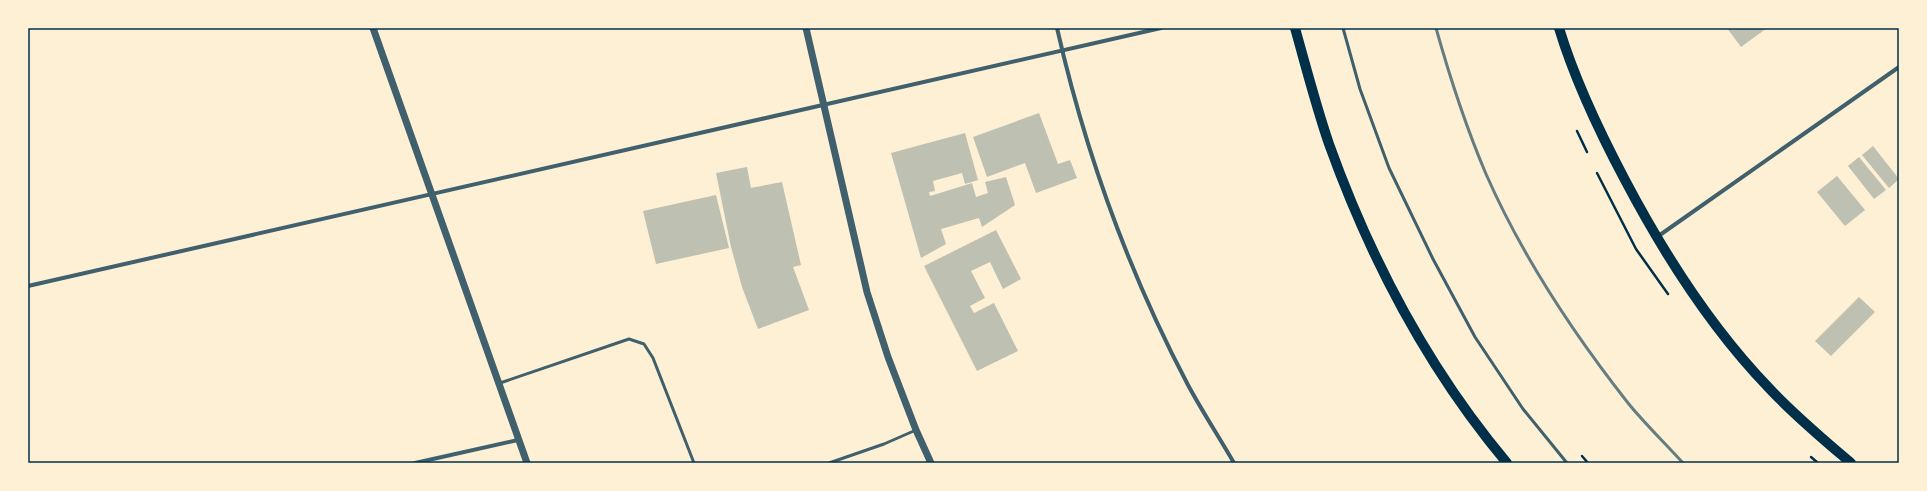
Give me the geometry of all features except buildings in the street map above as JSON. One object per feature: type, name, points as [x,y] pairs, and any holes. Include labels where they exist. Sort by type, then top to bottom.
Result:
[{"type":"main road","points":[[1295,28],[1312,89],[1330,144],[1354,206],[1384,270],[1417,334],[1455,394],[1507,463]]},
{"type":"main road","points":[[1559,28],[1582,90],[1606,145],[1656,237],[1688,287],[1727,340],[1769,388],[1816,433],[1851,463]]},
{"type":"street","points":[[373,28],[527,463]]},
{"type":"street","points":[[806,28],[867,292],[888,357],[916,430],[931,463]]},
{"type":"street","points":[[1057,28],[1090,151],[1133,266],[1151,310],[1188,385],[1234,463]]},
{"type":"street","points":[[28,286],[1161,28]]},
{"type":"street","points":[[1656,237],[1899,67]]},
{"type":"street","points":[[415,463],[518,440]]},
{"type":"lane","points":[[1343,28],[1360,89],[1390,168],[1432,259],[1475,337],[1523,409],[1567,463]]},
{"type":"lane","points":[[499,384],[629,339],[644,344],[653,358],[694,463]]},
{"type":"lane","points":[[830,463],[884,444],[916,430]]},
{"type":"path","points":[[1578,452],[1588,463]]},
{"type":"railway","points":[[1436,28],[1459,102],[1486,174],[1500,205],[1532,264],[1568,321],[1628,403],[1683,463]]}]
